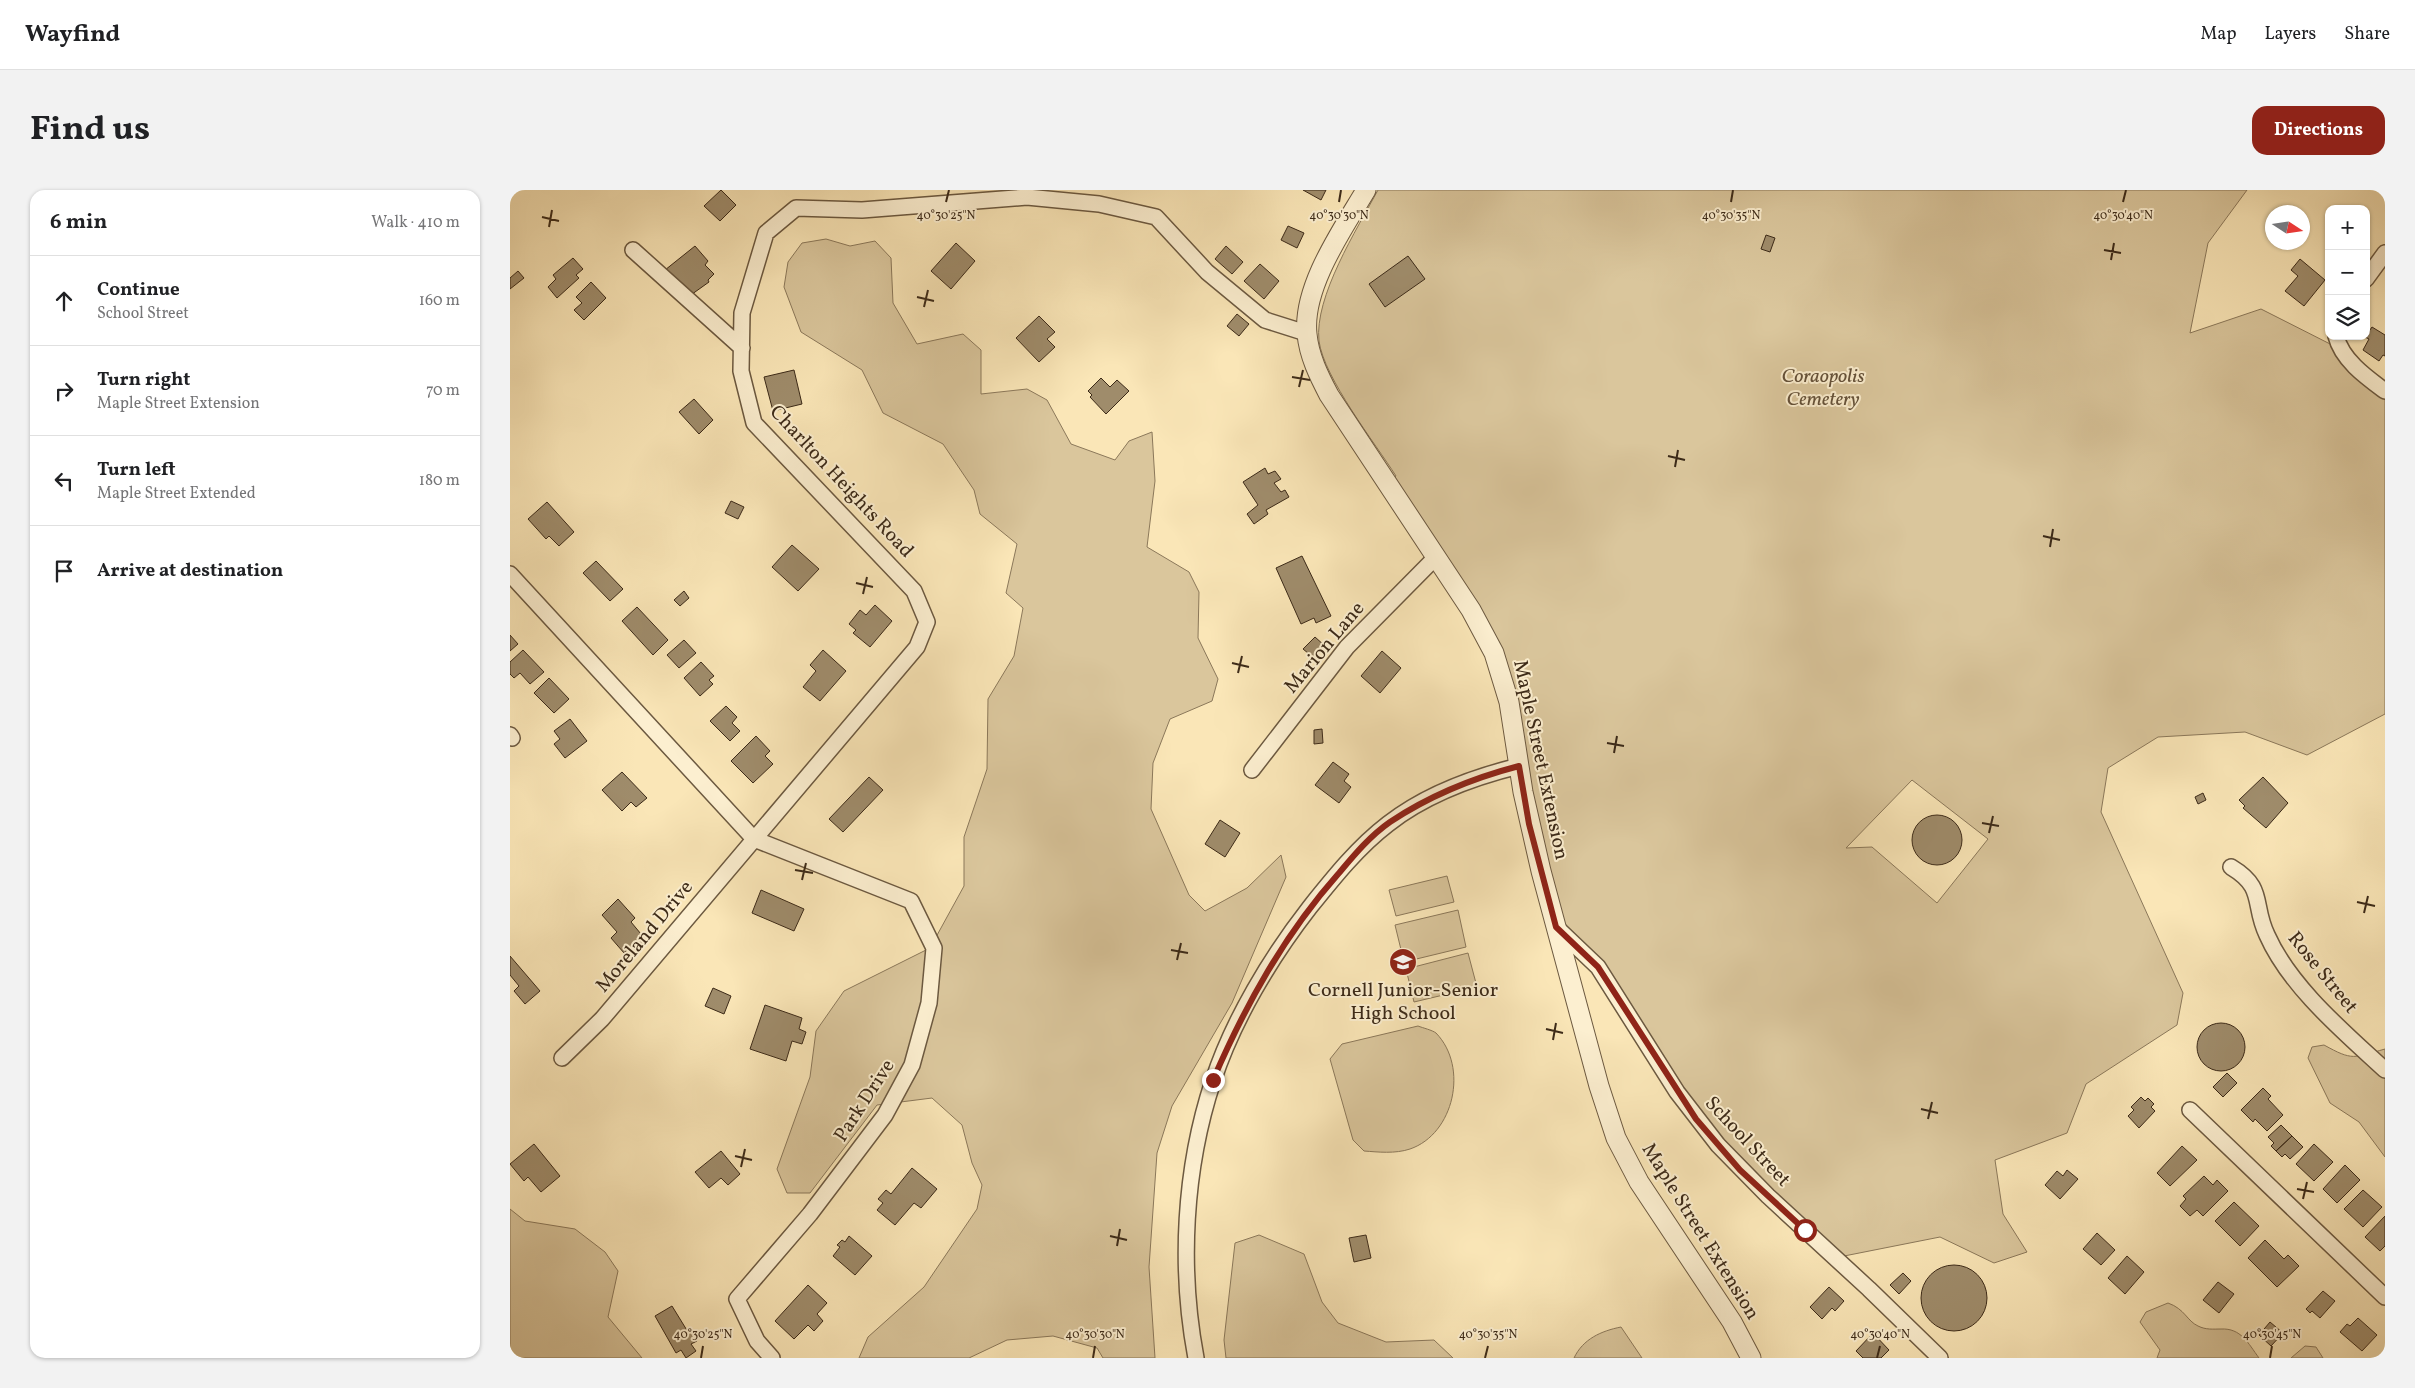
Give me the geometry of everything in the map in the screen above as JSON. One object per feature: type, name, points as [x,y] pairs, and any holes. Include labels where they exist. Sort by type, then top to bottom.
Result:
[{"type":"street","name":"Maple Street Extension","points":[[1366,190],[1317,281],[1308,316],[1306,333],[1314,364],[1329,395],[1471,610],[1494,653],[1509,702],[1529,824],[1599,1086],[1616,1138],[1639,1182],[1732,1322],[1751,1358]]},
{"type":"street","name":"Charlton Heights Road","points":[[754,839],[917,648],[927,622],[914,591],[754,423],[741,371],[742,314],[766,233],[796,208],[862,210],[1028,197],[1099,204],[1156,216],[1207,272],[1265,320],[1306,333]]},
{"type":"street","points":[[633,250],[742,348]]},
{"type":"street","points":[[2370,274],[2385,253]]},
{"type":"street","points":[[2337,340],[2340,348],[2350,360],[2385,391]]},
{"type":"street","name":"Marion Lane","points":[[1252,770],[1347,647],[1436,557]]},
{"type":"street","points":[[510,574],[754,839]]},
{"type":"street","points":[[1196,1358],[1187,1282],[1188,1215],[1193,1167],[1213,1080],[1235,1030],[1265,973],[1291,932],[1323,890],[1364,844],[1383,828],[1412,809],[1453,788],[1491,773],[1519,766]]},
{"type":"street","name":"Moreland Drive","points":[[562,1058],[602,1020],[754,839]]},
{"type":"street","name":"Park Drive","points":[[754,839],[911,901],[934,948],[928,1002],[912,1065],[885,1115],[810,1214],[736,1299],[757,1341],[772,1358]]},
{"type":"street","name":"Rose Street","points":[[2231,867],[2244,876],[2254,887],[2267,936],[2295,978],[2329,1018],[2385,1070]]},
{"type":"street","name":"School Street","points":[[1556,927],[1598,967],[1676,1092],[1718,1145],[1768,1196],[1869,1289],[1940,1358]]},
{"type":"street","points":[[2190,1110],[2385,1297]]},
{"type":"green space","name":"Coraopolis Cemetery","points":[[1378,190],[2247,190],[2208,243],[2190,333],[2261,309],[2340,349],[2385,391],[2385,714],[2307,755],[2245,732],[2158,737],[2108,768],[2101,812],[2183,993],[2177,1025],[2086,1084],[2067,1133],[1995,1160],[2003,1214],[2027,1252],[1994,1263],[1940,1237],[1834,1258],[1740,1170],[1612,987],[1556,927],[1501,671],[1387,483],[1396,476],[1340,391],[1330,373],[1319,341],[1319,323],[1330,284],[1349,243]],"holes":[[[1912,780],[1988,839],[1937,903],[1872,847],[1846,848]]]},
{"type":"green space","points":[[826,239],[850,246],[875,241],[891,258],[893,303],[917,344],[963,334],[981,350],[981,394],[1027,389],[1047,400],[1071,444],[1115,460],[1129,441],[1152,432],[1155,481],[1147,547],[1189,572],[1199,592],[1198,638],[1218,679],[1212,701],[1170,719],[1153,763],[1151,809],[1189,895],[1205,911],[1247,888],[1281,855],[1286,877],[1232,1003],[1172,1106],[1157,1153],[1149,1267],[1155,1358],[1103,1358],[1097,1348],[1053,1336],[1007,1340],[969,1358],[859,1358],[868,1337],[924,1287],[977,1209],[982,1185],[972,1163],[962,1125],[932,1098],[877,1105],[810,1193],[787,1193],[777,1169],[810,1077],[816,1031],[844,991],[930,948],[964,886],[964,837],[987,769],[988,699],[1014,656],[1023,608],[1006,593],[1017,544],[980,514],[974,490],[943,444],[883,413],[862,370],[801,332],[784,287],[788,262],[802,243]]},
{"type":"green space","points":[[1447,876],[1454,902],[1396,916],[1389,890]]},
{"type":"green space","points":[[1458,910],[1466,947],[1404,962],[1395,925]]},
{"type":"green space","points":[[1468,953],[1477,987],[1414,1002],[1406,969]]},
{"type":"green space","points":[[1418,1026],[1436,1033],[1446,1047],[1452,1063],[1454,1081],[1452,1098],[1446,1115],[1437,1129],[1425,1141],[1410,1149],[1393,1152],[1364,1151],[1353,1140],[1330,1059],[1342,1044]]},
{"type":"green space","points":[[2324,1045],[2348,1056],[2359,1056],[2385,1049],[2385,1157],[2359,1122],[2330,1103],[2308,1058],[2312,1047]]},
{"type":"green space","points":[[510,1209],[525,1221],[575,1229],[605,1252],[618,1271],[608,1317],[642,1358],[510,1358]]},
{"type":"green space","points":[[1259,1235],[1304,1254],[1322,1302],[1338,1323],[1386,1342],[1434,1340],[1453,1358],[1226,1358],[1224,1340],[1235,1243]]},
{"type":"green space","points":[[2168,1303],[2178,1308],[2198,1326],[2207,1329],[2228,1329],[2239,1334],[2259,1358],[2157,1358],[2160,1350],[2140,1322],[2146,1312]]},
{"type":"green space","points":[[1621,1327],[1642,1358],[1574,1358],[1582,1346],[1593,1337]]},
{"type":"green space","points":[[2305,1346],[2316,1347],[2323,1358],[2291,1358]]},
{"type":"building","points":[[721,190],[736,205],[720,221],[704,206]]},
{"type":"building","points":[[1303,190],[1326,190],[1321,200]]},
{"type":"building","points":[[1288,226],[1304,233],[1297,248],[1281,240]]},
{"type":"building","points":[[1766,235],[1775,238],[1770,252],[1761,249]]},
{"type":"building","points":[[956,243],[975,261],[951,289],[931,271]]},
{"type":"building","points":[[695,246],[708,261],[705,265],[714,274],[708,280],[709,282],[688,297],[665,270]]},
{"type":"building","points":[[1226,246],[1243,262],[1232,274],[1215,259]]},
{"type":"building","points":[[1408,256],[1425,279],[1385,307],[1369,284]]},
{"type":"building","points":[[573,258],[583,269],[576,275],[579,278],[557,298],[548,287],[556,279],[553,275]]},
{"type":"building","points":[[2300,259],[2325,280],[2304,306],[2285,291],[2298,276],[2291,270]]},
{"type":"building","points":[[1260,264],[1279,281],[1264,299],[1244,281]]},
{"type":"building","points":[[518,271],[524,278],[510,289],[510,278]]},
{"type":"building","points":[[591,282],[606,298],[584,320],[574,310],[582,303],[576,297]]},
{"type":"building","points":[[1237,314],[1249,324],[1239,336],[1227,326]]},
{"type":"building","points":[[1039,316],[1055,332],[1047,339],[1055,347],[1039,362],[1016,338]]},
{"type":"building","points":[[2372,327],[2385,335],[2385,356],[2383,355],[2379,361],[2363,350],[2370,340],[2370,330]]},
{"type":"building","points":[[794,370],[802,404],[773,411],[764,377]]},
{"type":"building","points":[[1101,378],[1110,387],[1117,380],[1129,391],[1106,414],[1090,397],[1092,395],[1088,391]]},
{"type":"building","points":[[694,399],[713,420],[699,434],[679,412]]},
{"type":"building","points":[[1265,468],[1268,474],[1275,471],[1281,479],[1274,483],[1281,492],[1285,490],[1289,497],[1266,510],[1268,514],[1254,524],[1247,514],[1258,505],[1243,482]]},
{"type":"building","points":[[731,501],[744,507],[738,519],[725,513]]},
{"type":"building","points":[[547,502],[574,532],[559,546],[549,536],[546,539],[528,519]]},
{"type":"building","points":[[792,545],[819,569],[798,591],[772,567]]},
{"type":"building","points":[[1302,556],[1331,616],[1316,623],[1314,618],[1301,624],[1276,568]]},
{"type":"building","points":[[596,561],[623,589],[610,601],[583,573]]},
{"type":"building","points":[[684,591],[689,598],[680,606],[674,600]]},
{"type":"building","points":[[875,605],[892,621],[870,647],[853,633],[856,630],[849,624],[860,610],[866,615]]},
{"type":"building","points":[[637,607],[668,640],[653,655],[622,621]]},
{"type":"building","points":[[510,635],[518,644],[510,651]]},
{"type":"building","points":[[1315,637],[1325,646],[1314,658],[1303,649]]},
{"type":"building","points":[[684,640],[696,653],[679,668],[667,655]]},
{"type":"building","points":[[523,650],[544,672],[530,684],[520,673],[514,678],[510,674],[510,662]]},
{"type":"building","points":[[823,650],[846,671],[820,701],[803,687],[816,671],[810,665]]},
{"type":"building","points":[[1382,651],[1401,668],[1380,693],[1361,676]]},
{"type":"building","points":[[701,662],[714,676],[709,680],[713,684],[700,696],[684,678]]},
{"type":"building","points":[[549,678],[569,699],[554,713],[534,693]]},
{"type":"building","points":[[726,706],[737,717],[732,723],[740,731],[730,741],[710,721]]},
{"type":"building","points":[[570,719],[587,741],[565,758],[554,744],[560,739],[554,731]]},
{"type":"building","points":[[1322,729],[1323,743],[1314,744],[1314,730]]},
{"type":"building","points":[[756,736],[770,751],[765,756],[773,764],[753,783],[731,761]]},
{"type":"building","points":[[1333,762],[1349,774],[1344,781],[1351,787],[1339,803],[1315,785]]},
{"type":"building","points":[[622,772],[647,798],[636,807],[631,802],[622,811],[602,790]]},
{"type":"building","points":[[869,777],[883,790],[843,832],[829,819]]},
{"type":"building","points":[[2263,777],[2288,803],[2266,828],[2243,808],[2245,806],[2239,800]]},
{"type":"building","points":[[2203,793],[2206,800],[2198,804],[2195,797]]},
{"type":"building","points":[[1937,815],[1946,817],[1957,826],[1962,840],[1960,849],[1951,860],[1937,865],[1928,863],[1917,854],[1912,840],[1914,831],[1923,820]]},
{"type":"building","points":[[1220,820],[1240,833],[1225,857],[1205,844]]},
{"type":"building","points":[[761,890],[804,909],[794,931],[752,913]]},
{"type":"building","points":[[618,899],[635,918],[631,922],[646,940],[635,950],[632,946],[624,953],[611,938],[617,932],[602,915]]},
{"type":"building","points":[[510,956],[540,991],[525,1004],[514,991],[519,986],[510,975]]},
{"type":"building","points":[[713,988],[731,996],[724,1014],[705,1006]]},
{"type":"building","points":[[765,1005],[802,1018],[799,1029],[806,1032],[802,1044],[792,1041],[786,1061],[750,1049]]},
{"type":"building","points":[[2216,1023],[2226,1023],[2238,1030],[2245,1042],[2245,1052],[2238,1064],[2226,1071],[2216,1071],[2208,1067],[2201,1060],[2197,1052],[2197,1042],[2201,1034],[2208,1027]]},
{"type":"building","points":[[2227,1073],[2237,1083],[2223,1097],[2213,1087]]},
{"type":"building","points":[[2263,1088],[2271,1096],[2268,1099],[2283,1115],[2267,1131],[2255,1119],[2253,1122],[2241,1110]]},
{"type":"building","points":[[2141,1097],[2145,1101],[2148,1098],[2154,1104],[2151,1107],[2155,1111],[2139,1128],[2128,1116],[2134,1110],[2131,1107]]},
{"type":"building","points":[[2281,1125],[2292,1136],[2276,1151],[2271,1146],[2274,1143],[2268,1137]]},
{"type":"building","points":[[2292,1136],[2303,1147],[2290,1159],[2285,1154],[2282,1157],[2276,1151]]},
{"type":"building","points":[[534,1144],[560,1176],[541,1192],[528,1177],[524,1181],[510,1164]]},
{"type":"building","points":[[2314,1144],[2333,1162],[2314,1181],[2296,1164]]},
{"type":"building","points":[[2182,1146],[2197,1160],[2170,1186],[2157,1173]]},
{"type":"building","points":[[721,1151],[740,1174],[728,1185],[721,1178],[709,1188],[695,1172]]},
{"type":"building","points":[[2345,1165],[2360,1180],[2337,1203],[2323,1189]]},
{"type":"building","points":[[912,1168],[937,1189],[921,1208],[914,1203],[895,1225],[877,1210],[883,1203],[878,1199],[886,1190],[891,1194]]},
{"type":"building","points":[[2067,1170],[2078,1179],[2060,1199],[2045,1185],[2057,1171],[2063,1176]]},
{"type":"building","points":[[2204,1176],[2213,1185],[2217,1180],[2228,1191],[2203,1216],[2197,1210],[2190,1216],[2180,1206],[2186,1199],[2183,1196]]},
{"type":"building","points":[[2363,1190],[2382,1207],[2363,1227],[2344,1209]]},
{"type":"building","points":[[2234,1202],[2259,1226],[2240,1246],[2215,1221]]},
{"type":"building","points":[[2385,1216],[2385,1246],[2380,1251],[2365,1237]]},
{"type":"building","points":[[2097,1233],[2115,1250],[2101,1265],[2083,1249]]},
{"type":"building","points":[[1366,1235],[1371,1258],[1354,1262],[1349,1238]]},
{"type":"building","points":[[849,1236],[872,1256],[855,1275],[833,1256],[840,1247],[837,1245],[842,1240],[845,1242]]},
{"type":"building","points":[[2265,1240],[2284,1259],[2288,1255],[2299,1266],[2277,1287],[2248,1258]]},
{"type":"building","points":[[2127,1256],[2144,1272],[2125,1294],[2108,1278]]},
{"type":"building","points":[[1954,1265],[1966,1268],[1977,1275],[1984,1286],[1987,1298],[1984,1310],[1977,1321],[1966,1328],[1954,1331],[1942,1328],[1931,1321],[1924,1310],[1921,1298],[1924,1286],[1931,1275],[1942,1268]]},
{"type":"building","points":[[1903,1273],[1911,1281],[1899,1294],[1890,1285]]},
{"type":"building","points":[[2218,1282],[2234,1294],[2219,1313],[2203,1300]]},
{"type":"building","points":[[808,1285],[827,1303],[817,1314],[823,1321],[814,1331],[808,1325],[794,1339],[775,1321]]},
{"type":"building","points":[[1829,1287],[1844,1301],[1835,1311],[1832,1308],[1822,1319],[1810,1307]]},
{"type":"building","points":[[2323,1291],[2335,1301],[2320,1318],[2312,1311],[2310,1313],[2306,1309]]},
{"type":"building","points":[[672,1306],[688,1332],[690,1330],[697,1341],[691,1344],[696,1351],[686,1358],[681,1350],[676,1353],[655,1316]]},
{"type":"building","points":[[2358,1318],[2377,1335],[2362,1351],[2340,1332],[2347,1324],[2350,1326]]},
{"type":"building","points":[[2270,1322],[2283,1333],[2271,1346],[2259,1335]]},
{"type":"building","points":[[1873,1333],[1889,1350],[1881,1358],[1863,1358],[1856,1351]]},
{"type":"place","name":"Cornell Junior-Senior High School","points":[[1403,962]]},
{"type":"route","points":[[1213,1080],[1235,1030],[1265,973],[1291,932],[1323,890],[1364,844],[1389,823],[1453,788],[1491,773],[1519,766],[1529,824],[1556,927],[1598,967],[1676,1092],[1696,1119],[1740,1170],[1805,1230]]}]
